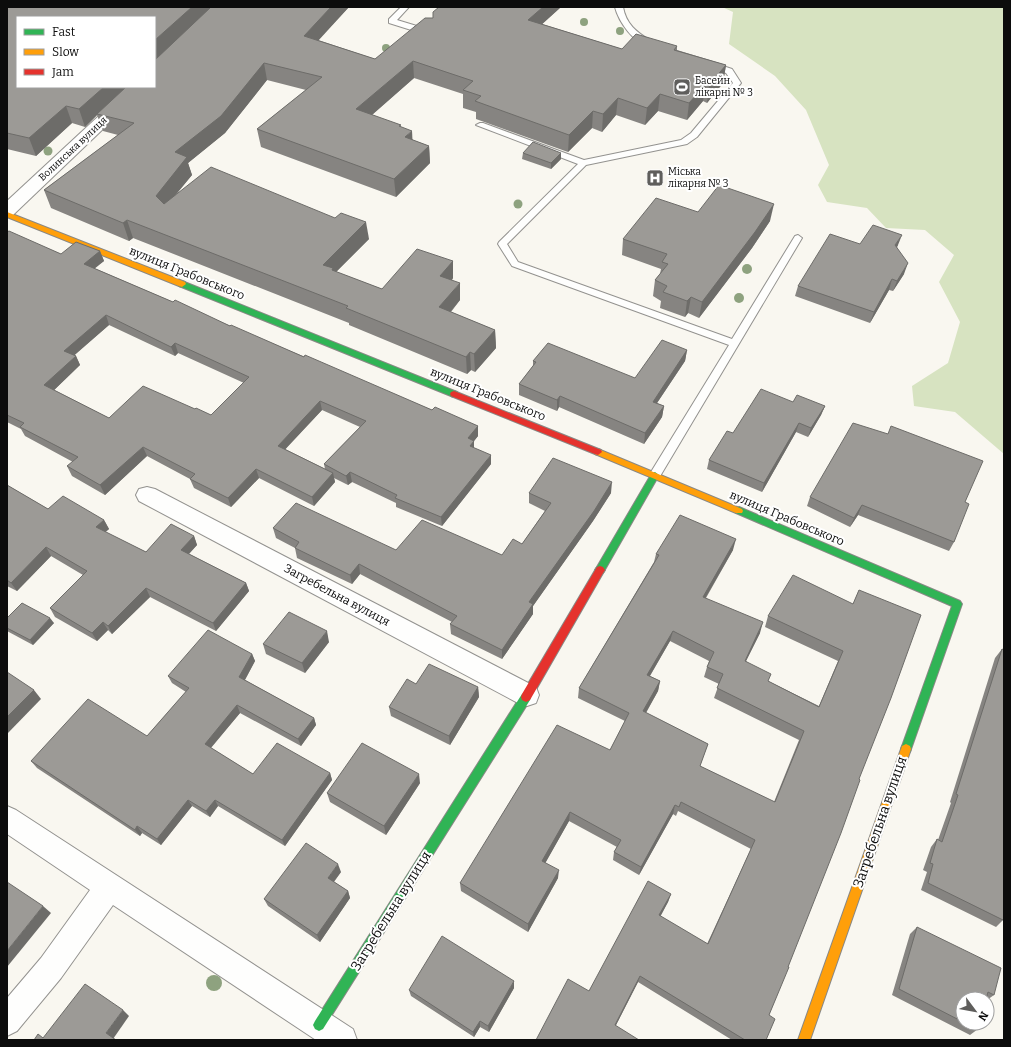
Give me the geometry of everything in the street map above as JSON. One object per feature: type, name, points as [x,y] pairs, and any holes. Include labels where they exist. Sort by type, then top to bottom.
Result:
[{"type":"street","name":"Волинська вулиця","points":[[7,212],[138,88]]},
{"type":"street","name":"вулиця Грабовського","points":[[7,212],[655,475],[957,604]]},
{"type":"street","name":"Загребельна вулиця","points":[[319,1025],[527,695],[655,475]]},
{"type":"street","name":"Загребельна вулиця","points":[[147,495],[527,695]]},
{"type":"street","name":"Загребельна вулиця","points":[[804,1040],[957,604]]},
{"type":"street","points":[[7,819],[342,1040]]},
{"type":"street","points":[[7,1021],[51,968],[109,887]]},
{"type":"lane","points":[[405,7],[392,21],[430,32]]},
{"type":"lane","points":[[618,7],[621,18],[634,34],[651,45],[657,47]]},
{"type":"lane","points":[[480,125],[583,163],[684,142],[694,135],[737,83],[729,71],[699,61]]},
{"type":"lane","points":[[583,163],[502,244],[516,264],[734,343]]},
{"type":"lane","points":[[655,475],[798,238]]},
{"type":"green space","points":[[722,7],[1004,7],[1004,454],[955,412],[914,406],[912,386],[948,363],[960,322],[939,282],[954,255],[925,230],[886,228],[867,208],[827,202],[818,185],[829,165],[806,110],[775,76],[729,44],[733,12]]},
{"type":"building","points":[[7,7],[192,7],[156,39],[156,16],[16,16],[16,88],[103,88],[79,109],[66,106],[29,138],[7,133]]},
{"type":"building","points":[[211,7],[331,7],[304,36],[375,59],[425,18],[433,18],[433,12],[439,7],[543,7],[528,20],[622,49],[636,34],[677,46],[674,50],[726,65],[709,85],[706,84],[689,103],[660,94],[647,108],[618,98],[603,114],[593,111],[569,135],[475,101],[481,96],[463,90],[473,81],[413,61],[356,109],[401,125],[399,126],[412,131],[405,137],[429,146],[394,179],[257,129],[322,77],[264,63],[221,116],[175,152],[187,157],[156,196],[164,204],[211,167],[335,218],[341,213],[366,222],[323,265],[333,268],[332,270],[382,289],[417,249],[453,261],[440,276],[460,283],[439,307],[495,330],[474,354],[470,352],[466,357],[346,308],[348,306],[127,220],[123,223],[44,190],[134,123],[97,114],[125,88],[156,88],[156,59]]},
{"type":"building","points":[[533,142],[561,153],[551,163],[523,153]]},
{"type":"building","points":[[719,185],[774,204],[755,232],[702,302],[691,297],[687,301],[663,292],[667,286],[655,280],[668,264],[662,262],[667,254],[623,239],[656,198],[698,212]]},
{"type":"building","points":[[873,225],[902,235],[895,245],[908,263],[897,281],[892,279],[874,312],[798,286],[830,234],[860,244]]},
{"type":"building","points":[[9,231],[61,254],[76,242],[100,251],[84,264],[173,302],[175,300],[230,326],[231,325],[304,357],[305,355],[432,410],[435,407],[478,426],[468,438],[474,441],[470,446],[491,455],[441,517],[395,498],[397,495],[350,472],[346,476],[324,464],[366,421],[320,401],[278,446],[333,473],[312,497],[256,469],[228,498],[190,479],[195,474],[143,447],[100,485],[67,466],[78,457],[20,427],[24,423],[7,415],[7,232]],"holes":[[[106,315],[171,347],[175,343],[249,377],[211,415],[143,386],[109,418],[44,385],[76,356],[64,351]]]},
{"type":"building","points":[[662,340],[687,350],[653,402],[664,406],[645,433],[560,396],[557,400],[519,384],[536,362],[533,361],[548,343],[635,378]]},
{"type":"building","points":[[761,389],[793,402],[797,395],[825,406],[811,428],[799,423],[764,483],[709,460],[727,431],[733,433]]},
{"type":"building","points":[[853,423],[888,434],[891,426],[983,461],[965,502],[969,504],[954,542],[862,505],[854,518],[810,497]]},
{"type":"building","points":[[553,458],[612,482],[594,511],[529,602],[533,604],[502,650],[450,624],[457,616],[359,564],[350,575],[295,548],[299,542],[273,528],[296,503],[396,550],[422,520],[502,555],[513,539],[522,544],[551,503],[529,493]]},
{"type":"building","points":[[7,485],[48,509],[63,496],[104,520],[96,527],[146,552],[171,524],[194,536],[181,550],[246,583],[213,623],[146,588],[108,626],[103,622],[92,633],[50,608],[87,571],[46,547],[11,583],[7,580]]},
{"type":"building","points":[[680,515],[736,539],[703,597],[763,622],[745,661],[771,674],[768,681],[819,707],[843,651],[768,616],[793,575],[853,604],[859,590],[921,615],[891,698],[859,779],[860,780],[841,833],[769,1015],[775,1019],[766,1040],[745,1040],[640,976],[615,1025],[639,1040],[536,1040],[568,979],[589,991],[648,881],[671,894],[659,915],[708,944],[755,840],[681,802],[679,807],[675,805],[641,867],[614,852],[621,840],[570,812],[542,861],[559,870],[528,924],[460,883],[557,725],[610,750],[629,713],[579,688],[659,555],[656,554]],"holes":[[[673,631],[714,652],[707,667],[723,674],[717,688],[804,731],[775,802],[700,766],[708,744],[643,711],[660,681],[647,675]]]},
{"type":"building","points":[[22,603],[50,618],[30,640],[7,628],[7,618]]},
{"type":"building","points":[[289,612],[327,631],[302,663],[263,644]]},
{"type":"building","points":[[208,630],[252,654],[239,677],[314,718],[298,739],[237,705],[205,744],[253,774],[277,743],[330,773],[282,840],[215,800],[206,811],[188,800],[157,839],[137,826],[135,830],[31,761],[88,699],[147,736],[189,688],[168,676]]},
{"type":"building","points":[[1002,649],[1004,650],[1003,920],[928,883],[933,864],[930,863],[937,839],[942,842],[958,795],[956,794]]},
{"type":"building","points":[[429,664],[478,687],[449,736],[389,707],[407,679],[416,684]]},
{"type":"building","points":[[7,672],[34,690],[7,717]]},
{"type":"building","points":[[362,743],[419,774],[384,826],[327,793]]},
{"type":"building","points":[[306,843],[338,864],[328,878],[348,891],[317,935],[264,899]]},
{"type":"building","points":[[7,882],[43,906],[7,951]]},
{"type":"building","points":[[917,927],[1001,968],[995,991],[955,991],[955,1018],[899,989]]},
{"type":"building","points":[[442,936],[514,981],[488,1026],[480,1021],[473,1032],[409,990]]},
{"type":"building","points":[[85,984],[123,1010],[106,1033],[116,1040],[34,1040],[38,1034],[43,1038]]},
{"type":"traffic: fast","points":[[182,284],[454,394]]},
{"type":"traffic: fast","points":[[600,570],[655,475]]},
{"type":"traffic: fast","points":[[739,511],[957,604],[906,749]]},
{"type":"traffic: fast","points":[[319,1025],[526,697]]},
{"type":"traffic: slow","points":[[7,214],[182,284]]},
{"type":"traffic: slow","points":[[598,452],[739,511]]},
{"type":"traffic: slow","points":[[804,1040],[906,749]]},
{"type":"traffic: jam","points":[[454,394],[598,452]]},
{"type":"traffic: jam","points":[[526,697],[600,570]]},
{"type":"place","name":"Басейн лікарні № 3","points":[[682,87]]},
{"type":"place","name":"Міська лікарня № 3","points":[[655,178]]}]
